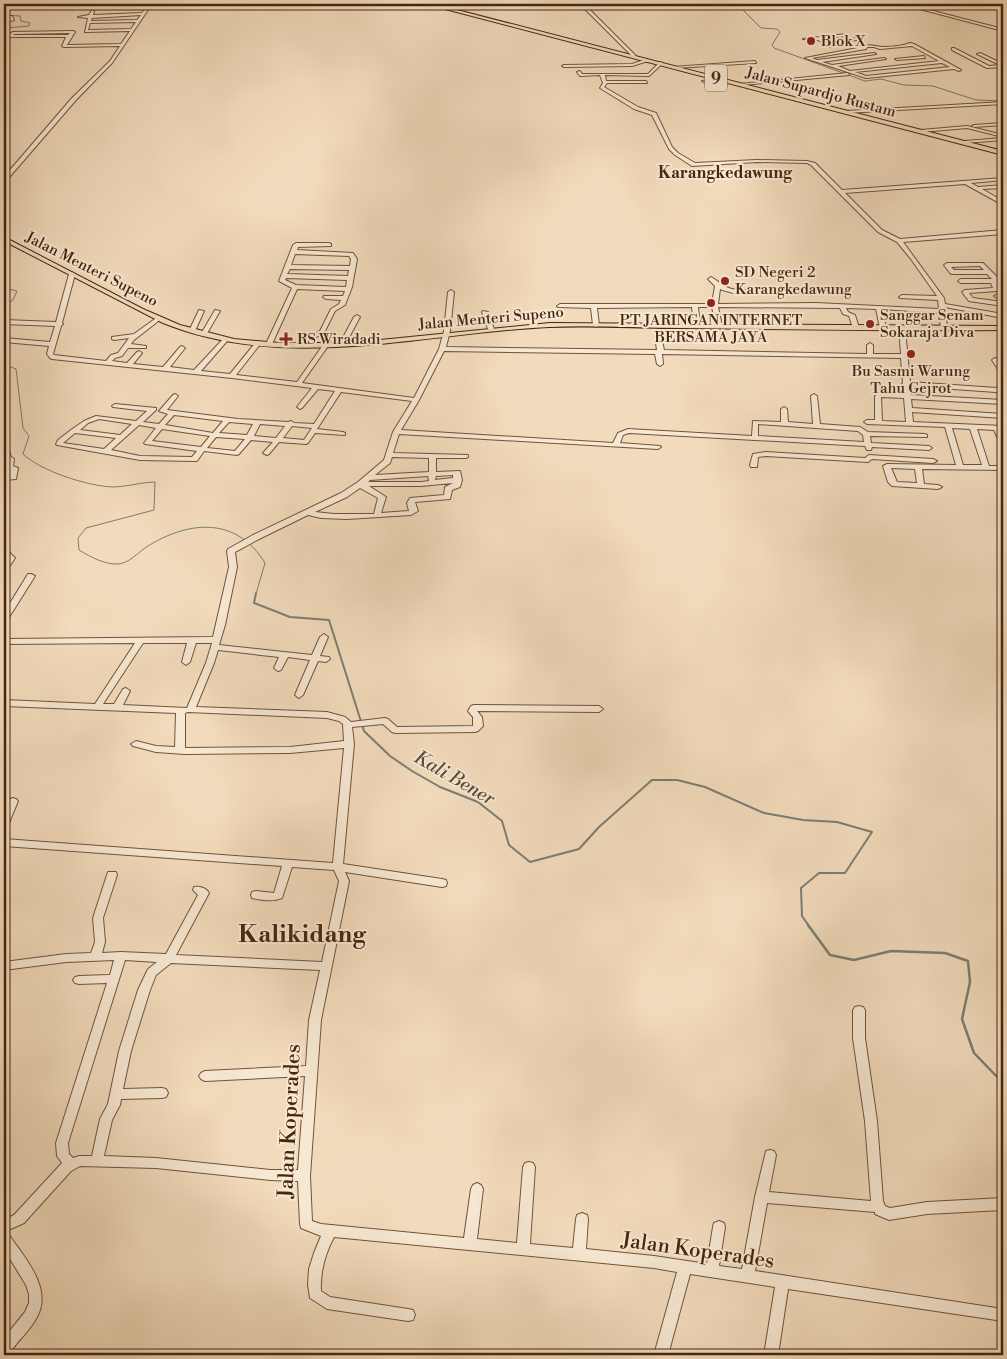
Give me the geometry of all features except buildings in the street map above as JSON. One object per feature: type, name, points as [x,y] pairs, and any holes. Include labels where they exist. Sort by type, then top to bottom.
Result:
[{"type":"highway","name":"Jalan Supardjo Rustam","points":[[429,4],[1003,153]]},
{"type":"main road","name":"Jalan Menteri Supeno","points":[[4,239],[159,318],[204,334],[226,339],[269,344],[342,345],[544,325],[902,329],[1003,328]]},
{"type":"street","points":[[582,4],[635,57]]},
{"type":"street","points":[[903,4],[1003,30]]},
{"type":"street","points":[[50,8],[149,6]]},
{"type":"street","points":[[4,180],[74,99],[111,62],[129,35],[131,28],[149,6]]},
{"type":"street","points":[[90,20],[149,6]]},
{"type":"street","points":[[58,12],[90,20],[138,20]]},
{"type":"street","points":[[80,17],[90,20],[143,14]]},
{"type":"street","points":[[4,18],[11,17],[12,20],[4,22]]},
{"type":"street","points":[[90,20],[88,31],[131,28]]},
{"type":"street","points":[[988,26],[1003,24]]},
{"type":"street","points":[[68,36],[8,36],[12,32],[74,32],[68,36],[62,45],[122,45]]},
{"type":"street","points":[[30,37],[33,32]]},
{"type":"street","points":[[86,36],[129,35]]},
{"type":"street","points":[[821,40],[842,36],[850,37],[906,72]]},
{"type":"street","points":[[805,39],[821,40],[850,37]]},
{"type":"street","points":[[821,40],[830,46],[857,41]]},
{"type":"street","points":[[880,48],[912,45],[952,68],[959,70]]},
{"type":"street","points":[[816,61],[888,54],[875,46],[865,46],[807,57],[816,61],[846,73],[867,77],[952,68]]},
{"type":"street","points":[[953,49],[988,67],[1003,65]]},
{"type":"street","points":[[914,52],[923,51]]},
{"type":"street","points":[[895,56],[905,52]]},
{"type":"street","points":[[979,54],[1003,65]]},
{"type":"street","points":[[860,56],[871,61]]},
{"type":"street","points":[[895,56],[933,57]]},
{"type":"street","points":[[895,56],[906,65]]},
{"type":"street","points":[[829,66],[884,59]]},
{"type":"street","points":[[564,66],[632,65],[647,60]]},
{"type":"street","points":[[675,67],[755,62]]},
{"type":"street","points":[[741,84],[942,62]]},
{"type":"street","points":[[579,72],[580,75],[650,74],[661,63]]},
{"type":"street","points":[[602,74],[603,88],[636,108],[654,114],[669,146],[675,153],[686,157],[694,165],[757,161],[809,162],[880,231],[899,241],[942,305],[944,328]]},
{"type":"street","points":[[704,81],[724,80]]},
{"type":"street","points":[[604,82],[646,82]]},
{"type":"street","points":[[846,112],[1003,103]]},
{"type":"street","points":[[921,131],[1003,124]]},
{"type":"street","points":[[967,127],[1003,138]]},
{"type":"street","points":[[965,142],[1003,138]]},
{"type":"street","points":[[842,192],[1003,179]]},
{"type":"street","points":[[966,182],[1002,201]]},
{"type":"street","points":[[978,188],[1003,186]]},
{"type":"street","points":[[989,194],[1003,193]]},
{"type":"street","points":[[899,241],[1003,232]]},
{"type":"street","points":[[329,246],[297,245],[282,282],[295,287],[347,289]]},
{"type":"street","points":[[293,252],[351,254],[353,265],[345,298],[338,308],[333,310],[322,332],[312,337],[306,346]]},
{"type":"street","points":[[975,258],[998,281]]},
{"type":"street","points":[[939,259],[943,265],[981,264]]},
{"type":"street","points":[[288,264],[353,265]]},
{"type":"street","points":[[947,265],[952,272],[987,272]]},
{"type":"street","points":[[72,274],[60,324],[50,354],[52,357],[232,376],[416,400]]},
{"type":"street","points":[[284,276],[350,278]]},
{"type":"street","points":[[711,279],[718,286],[735,292],[754,292]]},
{"type":"street","points":[[961,281],[998,281]]},
{"type":"street","points":[[998,281],[997,289],[965,292],[971,300],[1003,302]]},
{"type":"street","points":[[718,286],[715,306],[719,326]]},
{"type":"street","points":[[269,344],[295,287]]},
{"type":"street","points":[[180,750],[186,710],[216,643],[231,586],[233,567],[231,551],[256,537],[309,513],[361,484],[387,461],[396,432],[416,400],[442,350],[447,334],[451,292]]},
{"type":"street","points":[[1003,294],[997,296],[1003,302]]},
{"type":"street","points":[[768,296],[771,305]]},
{"type":"street","points":[[902,296],[1003,316]]},
{"type":"street","points":[[326,297],[345,298]]},
{"type":"street","points":[[916,301],[917,309]]},
{"type":"street","points":[[560,306],[771,305],[917,309],[942,305]]},
{"type":"street","points":[[594,306],[596,325]]},
{"type":"street","points":[[695,306],[697,326]]},
{"type":"street","points":[[843,306],[845,314],[852,315],[856,328]]},
{"type":"street","points":[[323,307],[338,308]]},
{"type":"street","points":[[879,307],[883,328]]},
{"type":"street","points":[[192,331],[201,311]]},
{"type":"street","points":[[204,334],[217,311]]},
{"type":"street","points":[[485,312],[491,329]]},
{"type":"street","points":[[342,345],[357,317]]},
{"type":"street","points":[[108,363],[113,356],[120,355],[135,336],[159,318]]},
{"type":"street","points":[[4,322],[60,324]]},
{"type":"street","points":[[902,329],[910,424]]},
{"type":"street","points":[[114,338],[135,336]]},
{"type":"street","points":[[658,336],[660,364]]},
{"type":"street","points":[[196,372],[226,339]]},
{"type":"street","points":[[4,340],[54,344]]},
{"type":"street","points":[[232,376],[258,343]]},
{"type":"street","points":[[870,345],[870,356]]},
{"type":"street","points":[[126,346],[144,347]]},
{"type":"street","points":[[298,385],[325,346]]},
{"type":"street","points":[[165,369],[182,348]]},
{"type":"street","points":[[442,350],[561,348],[660,352],[904,356]]},
{"type":"street","points":[[129,365],[139,353]]},
{"type":"street","points":[[816,355],[822,361]]},
{"type":"street","points":[[995,360],[1003,373]]},
{"type":"street","points":[[906,381],[919,385],[997,390],[1003,393]]},
{"type":"street","points":[[300,407],[316,387]]},
{"type":"street","points":[[227,420],[215,435],[204,450],[194,459],[164,460],[133,457],[59,444],[73,431],[95,418],[215,435],[278,439],[304,445],[339,390]]},
{"type":"street","points":[[162,411],[175,396]]},
{"type":"street","points":[[814,396],[817,426]]},
{"type":"street","points":[[879,422],[877,396],[1003,402]]},
{"type":"street","points":[[115,406],[153,409],[227,420],[291,423],[343,434]]},
{"type":"street","points":[[106,451],[153,409]]},
{"type":"street","points":[[784,409],[785,424]]},
{"type":"street","points":[[910,410],[1003,416]]},
{"type":"street","points":[[133,457],[161,427],[172,412]]},
{"type":"street","points":[[147,443],[237,453],[258,422]]},
{"type":"street","points":[[755,438],[755,422],[860,428],[866,434],[869,457]]},
{"type":"street","points":[[867,422],[1000,428],[1003,443]]},
{"type":"street","points":[[267,453],[291,423]]},
{"type":"street","points":[[923,424],[934,464]]},
{"type":"street","points":[[948,426],[960,467]]},
{"type":"street","points":[[973,426],[986,468]]},
{"type":"street","points":[[73,431],[122,437]]},
{"type":"street","points":[[617,444],[620,434],[628,431],[929,448]]},
{"type":"street","points":[[396,432],[658,447]]},
{"type":"street","points":[[866,434],[925,436]]},
{"type":"street","points":[[4,444],[6,457],[10,459],[6,467],[14,468],[13,477],[4,478]]},
{"type":"street","points":[[164,460],[174,447]]},
{"type":"street","points":[[754,465],[754,456],[760,454],[868,460],[869,457]]},
{"type":"street","points":[[389,455],[466,456]]},
{"type":"street","points":[[432,482],[433,456]]},
{"type":"street","points":[[869,457],[886,462],[918,466],[934,464]]},
{"type":"street","points":[[886,462],[1003,468]]},
{"type":"street","points":[[886,462],[892,482],[895,484],[938,487]]},
{"type":"street","points":[[918,466],[921,486]]},
{"type":"street","points":[[309,513],[337,516],[412,512],[412,501],[447,497],[448,489],[456,486],[458,480],[457,473],[369,478]]},
{"type":"street","points":[[361,484],[458,480]]},
{"type":"street","points":[[361,484],[382,497],[377,515]]},
{"type":"street","points":[[4,552],[11,558],[4,568]]},
{"type":"street","points":[[4,618],[31,576]]},
{"type":"street","points":[[299,695],[324,637]]},
{"type":"street","points":[[4,640],[192,640],[326,659]]},
{"type":"street","points":[[97,707],[141,640]]},
{"type":"street","points":[[186,662],[192,640]]},
{"type":"street","points":[[278,668],[285,654]]},
{"type":"street","points":[[117,708],[126,691]]},
{"type":"street","points":[[4,703],[327,715],[342,719],[352,725],[385,721],[395,730],[406,731],[475,729],[478,726],[478,720],[472,711],[474,708],[599,709]]},
{"type":"street","name":"Jalan Koperades","points":[[352,725],[348,744],[340,828],[338,867],[344,881],[315,1020],[310,1071],[308,1133],[304,1176],[306,1224],[312,1228],[685,1266],[1003,1315]]},
{"type":"street","points":[[136,744],[156,749],[194,752],[290,750],[348,744]]},
{"type":"street","points":[[4,822],[13,802]]},
{"type":"street","points":[[4,842],[338,867],[442,883]]},
{"type":"street","points":[[256,895],[274,897],[278,895],[288,864]]},
{"type":"street","points":[[96,956],[100,942],[98,918],[112,875]]},
{"type":"street","points":[[97,1162],[106,1117],[113,1108],[125,1051],[144,990],[152,972],[169,958],[186,925],[202,900],[204,894],[198,890]]},
{"type":"street","points":[[4,966],[96,956],[121,956],[327,966]]},
{"type":"street","points":[[71,1164],[62,1156],[62,1143],[121,956]]},
{"type":"street","points":[[79,980],[114,979]]},
{"type":"street","points":[[859,1010],[859,1038],[871,1121],[878,1207]]},
{"type":"street","points":[[205,1076],[310,1071]]},
{"type":"street","points":[[117,1094],[162,1093]]},
{"type":"street","points":[[747,1276],[770,1155]]},
{"type":"street","points":[[4,1226],[19,1219],[71,1164],[79,1161],[156,1163],[270,1175],[304,1176]]},
{"type":"street","points":[[523,1249],[529,1167]]},
{"type":"street","points":[[470,1244],[477,1189]]},
{"type":"street","points":[[761,1197],[878,1207],[883,1212],[889,1214],[928,1208],[1003,1204]]},
{"type":"street","points":[[579,1254],[582,1219]]},
{"type":"street","points":[[712,1271],[719,1227]]},
{"type":"street","points":[[331,1230],[320,1252],[316,1266],[315,1294],[327,1303],[408,1315]]},
{"type":"street","points":[[4,1239],[34,1288],[36,1303],[33,1313],[4,1349]]},
{"type":"street","points":[[661,1355],[685,1266]]},
{"type":"street","points":[[771,1355],[782,1282]]},
{"type":"waterway","points":[[755,4],[741,8],[761,28],[777,29],[780,32],[772,45],[774,48],[865,81],[881,79],[904,85],[933,86],[976,100],[1003,101]]},
{"type":"waterway","points":[[960,4],[1003,8]]},
{"type":"waterway","points":[[4,15],[20,16],[21,21],[30,23],[29,26],[7,28],[4,32]]},
{"type":"waterway","name":"Kali Bener","points":[[4,288],[17,291],[13,300],[4,305]]},
{"type":"waterway","name":"Kali Bener","points":[[4,364],[16,369],[23,428],[29,436],[23,454],[53,472],[90,484],[118,487],[155,482],[154,510],[86,528],[78,538],[79,550],[103,562],[119,564],[127,561],[164,537],[180,531],[196,528],[212,528],[227,531],[241,537],[254,548],[265,563],[256,594]]},
{"type":"waterway","name":"Kali Bener","points":[[256,593],[254,603],[290,617],[329,620],[364,731],[390,756],[412,771],[440,787],[478,802],[502,821],[509,845],[530,862],[579,849],[599,827],[652,780],[677,780],[705,787],[764,813],[803,820],[837,822],[872,832],[845,873],[819,873],[801,888],[802,916],[809,926]]},
{"type":"waterway","name":"Kali Bener","points":[[808,925],[830,955],[854,960],[891,951],[945,953],[968,961],[970,982],[962,1019],[974,1053],[1003,1083]]},
{"type":"place","name":"Blok X","points":[[811,41]]},
{"type":"place","name":"SD Negeri 2 Karangkedawung","points":[[725,281]]},
{"type":"place","name":"PT JARINGAN INTERNET BERSAMA JAYA","points":[[711,303]]},
{"type":"place","name":"Sanggar Senam Sokaraja Diva","points":[[870,324]]},
{"type":"place","name":"RS Wiradadi","points":[[286,339]]},
{"type":"place","name":"Bu Sasmi Warung Tahu Gejrot","points":[[911,354]]},
{"type":"district","name":"Karangkedawung","points":[[725,172]]},
{"type":"district","name":"Kalikidang","points":[[302,934]]}]
